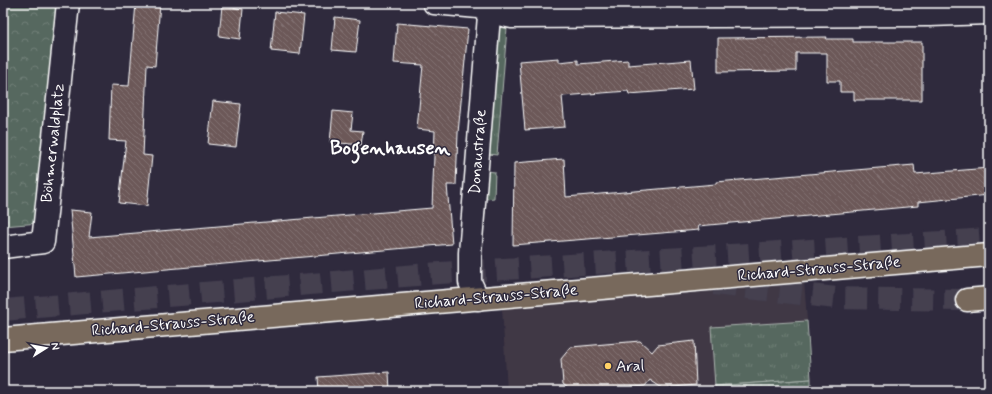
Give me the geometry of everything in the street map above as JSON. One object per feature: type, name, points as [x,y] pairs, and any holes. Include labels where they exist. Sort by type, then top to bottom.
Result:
[{"type":"main road","name":"Richard-Strauss-Straße","points":[[3,339],[989,255]]},
{"type":"main road","points":[[967,300],[989,298]]},
{"type":"street","name":"Böhmerwaldplatz","points":[[3,246],[43,242],[68,3]]},
{"type":"street","points":[[434,3],[490,7],[512,17],[689,10],[930,9],[989,13]]},
{"type":"street","name":"Donaustraße","points":[[478,299],[470,282],[470,253],[490,7]]},
{"type":"shaded area","points":[[803,266],[807,321],[712,327],[715,391],[507,391],[501,290]]},
{"type":"green space","points":[[3,3],[62,3],[39,223],[3,226]]},
{"type":"green space","points":[[495,27],[507,28],[497,155],[488,154]]},
{"type":"green space","points":[[487,171],[495,172],[494,198],[486,199]]},
{"type":"green space","points":[[807,321],[811,379],[715,386],[711,327]]},
{"type":"green space","points":[[811,379],[811,391],[715,391],[715,386]]},
{"type":"building","points":[[136,3],[160,3],[155,66],[147,65],[143,155],[152,156],[147,206],[119,203],[126,141],[109,140],[111,85],[129,86]]},
{"type":"building","points":[[222,6],[243,9],[240,39],[219,36]]},
{"type":"building","points":[[275,12],[304,15],[300,54],[271,51]]},
{"type":"building","points":[[335,17],[360,20],[356,52],[332,50]]},
{"type":"building","points":[[397,23],[468,29],[458,133],[456,185],[447,185],[452,244],[76,277],[70,210],[92,212],[89,237],[432,208],[435,131],[417,129],[423,65],[394,63]]},
{"type":"building","points":[[827,37],[826,39],[853,39],[853,42],[922,42],[922,100],[854,100],[854,92],[840,92],[840,81],[827,81],[827,53],[796,53],[796,71],[718,72],[718,38]]},
{"type":"building","points":[[559,58],[559,62],[578,60],[578,64],[628,60],[628,65],[691,60],[694,89],[629,94],[628,91],[562,96],[565,127],[525,130],[519,61]]},
{"type":"building","points":[[213,101],[241,104],[236,147],[208,144]]},
{"type":"building","points":[[333,111],[353,113],[351,130],[363,131],[361,145],[330,142]]},
{"type":"building","points":[[564,159],[566,197],[716,184],[716,182],[914,165],[915,174],[989,168],[989,195],[918,202],[918,206],[698,226],[699,230],[513,245],[514,163]]},
{"type":"building","points":[[640,341],[652,352],[658,345],[694,341],[696,385],[662,388],[650,380],[645,386],[593,391],[571,391],[563,384],[561,359],[571,347]]},
{"type":"building","points":[[389,372],[390,391],[374,391],[374,387],[319,391],[318,377]]},
{"type":"tunnel","points":[[3,310],[440,273],[989,239]]},
{"type":"tunnel","points":[[714,284],[836,298],[967,300]]},
{"type":"place","name":"Aral","points":[[608,366]]},
{"type":"district","name":"Bogenhausen","points":[[390,148]]}]
